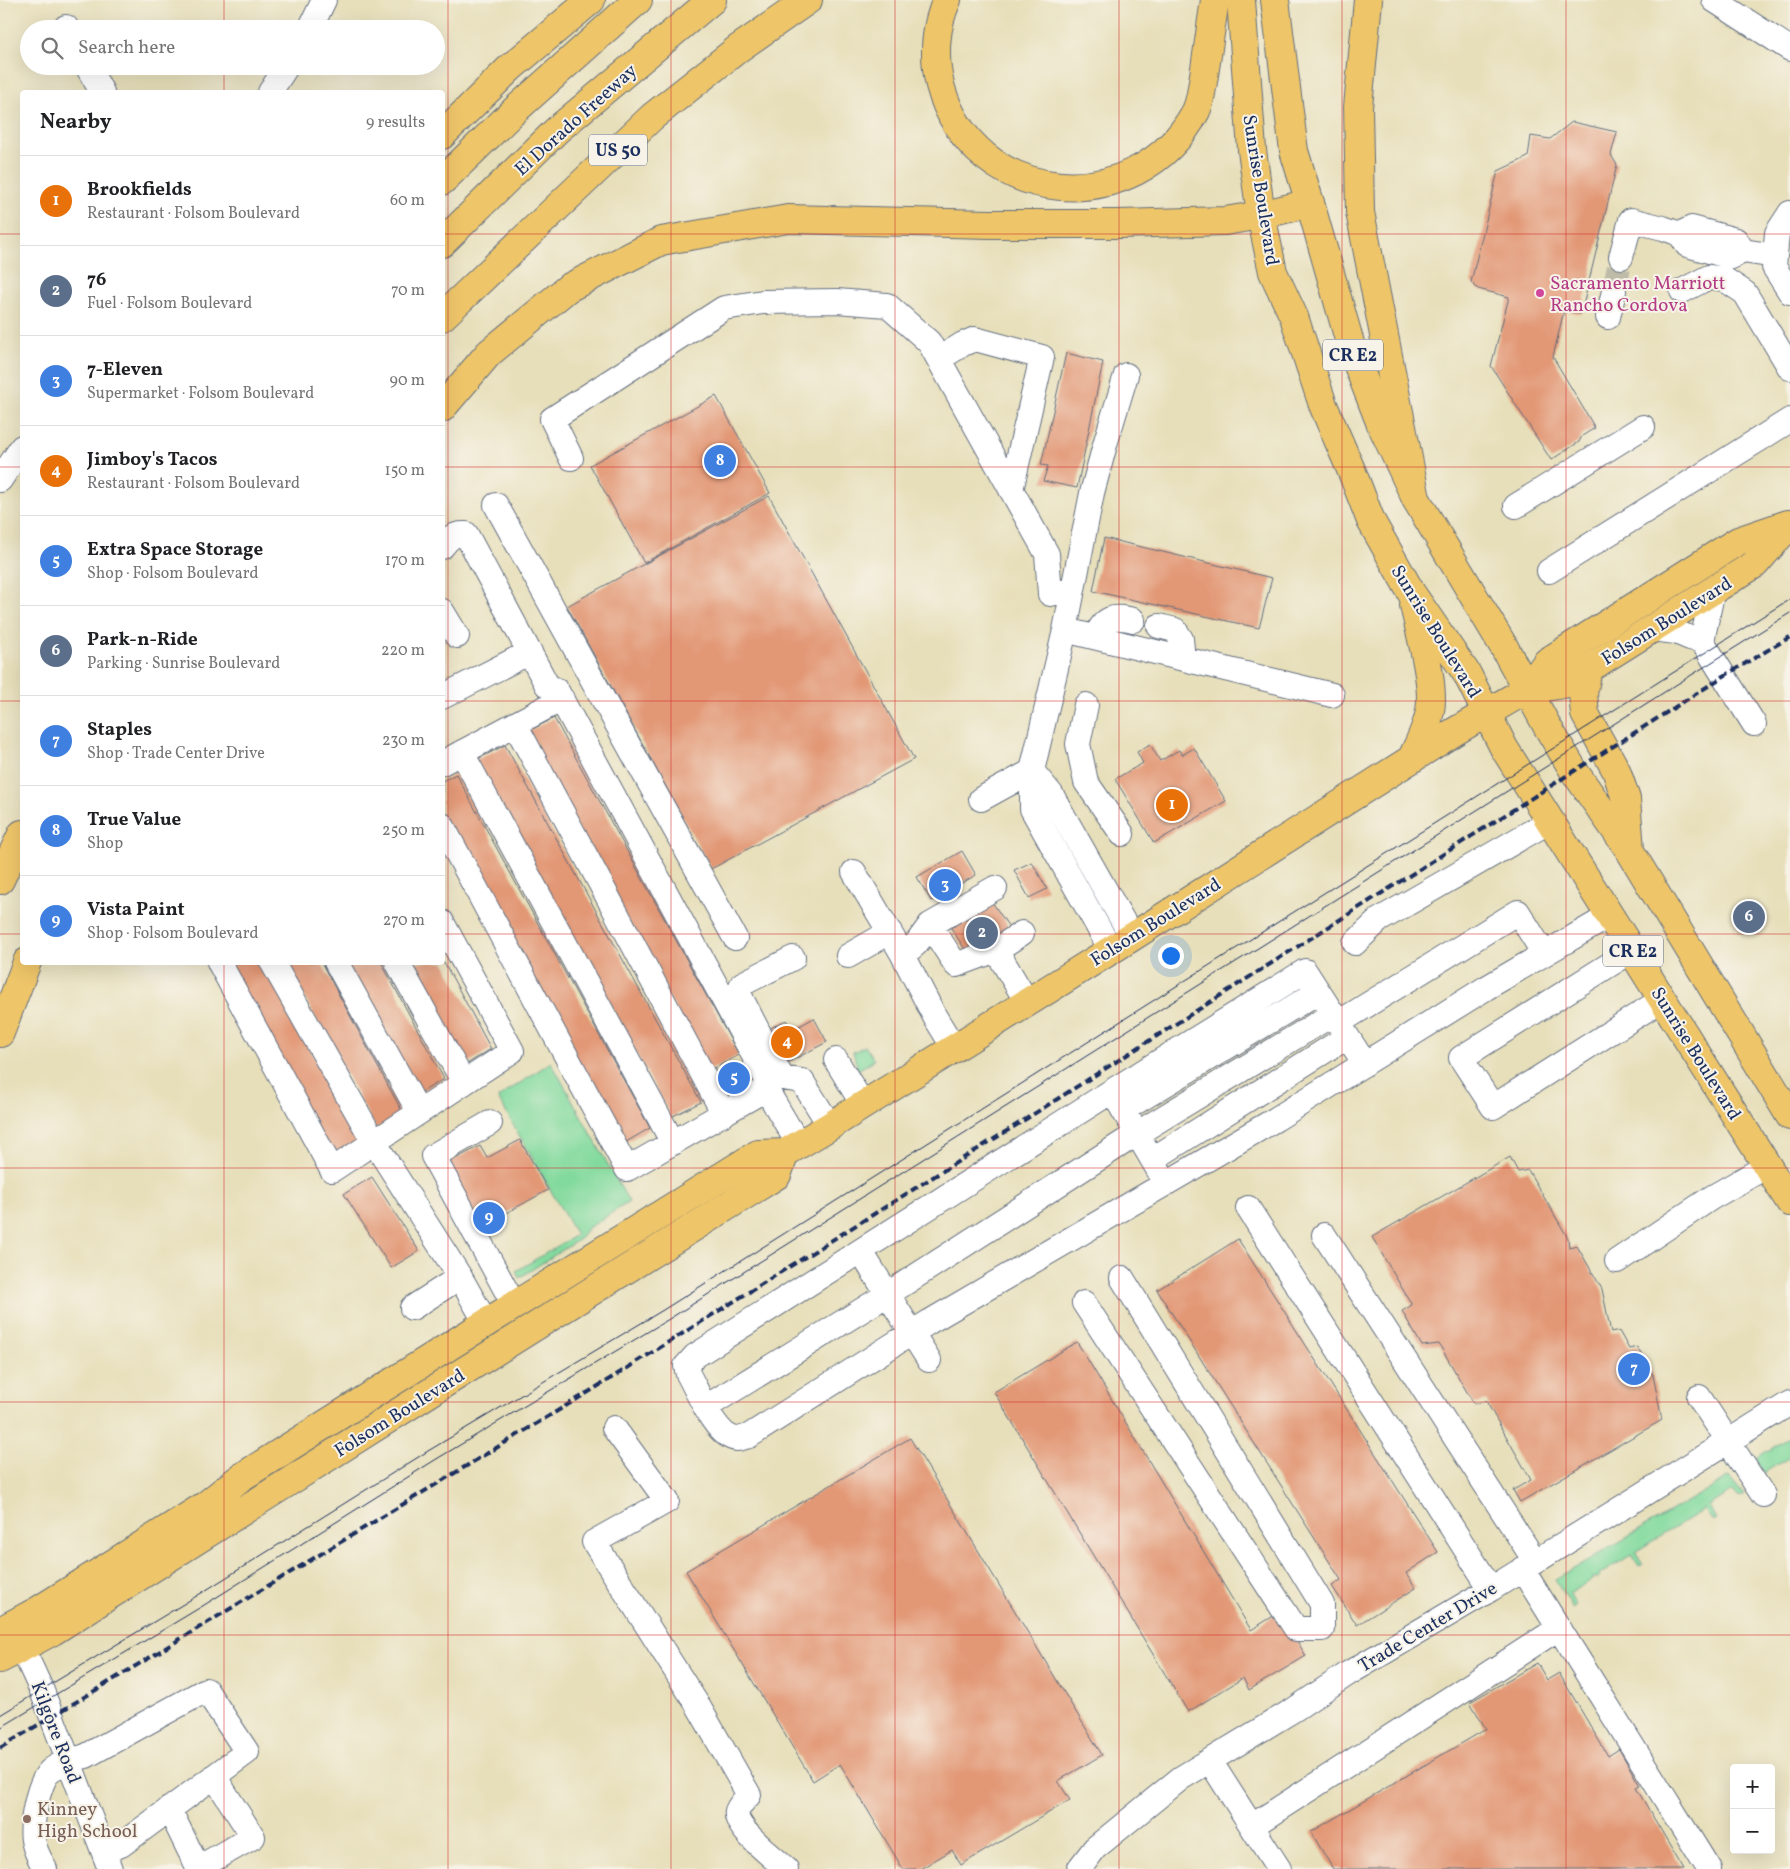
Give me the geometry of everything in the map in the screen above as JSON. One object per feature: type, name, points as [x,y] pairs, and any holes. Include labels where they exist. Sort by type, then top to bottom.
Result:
[{"type":"main road","points":[[445,132],[510,68],[591,0]]},
{"type":"main road","points":[[445,179],[514,110],[638,0]]},
{"type":"main road","name":"El Dorado Freeway","points":[[445,240],[557,130],[712,0]]},
{"type":"main road","name":"US 50","points":[[445,314],[652,117],[739,48],[808,0]]},
{"type":"main road","points":[[947,0],[938,29],[937,74],[944,100],[957,125],[981,153],[1012,174],[1039,183],[1058,186],[1086,186],[1113,181],[1131,174],[1147,165],[1169,148],[1182,134],[1197,110],[1215,0]]},
{"type":"main road","name":"Sunrise Boulevard","points":[[1241,0],[1252,150],[1261,215],[1273,272],[1294,317],[1323,405],[1352,472],[1370,521],[1412,594],[1467,674],[1504,748],[1611,915],[1790,1202]]},
{"type":"main road","name":"Sunrise Boulevard","points":[[1275,0],[1294,151],[1352,350],[1380,422],[1416,499],[1504,647],[1526,690],[1574,771],[1630,852],[1787,1106]]},
{"type":"main road","points":[[1368,0],[1358,107],[1360,212],[1416,499]]},
{"type":"main road","points":[[445,405],[489,354],[568,288],[661,240],[788,219],[990,224],[1119,224],[1225,221],[1261,215],[1310,203]]},
{"type":"main road","name":"Folsom Boulevard","points":[[1526,690],[1547,662],[1738,541],[1790,524]]},
{"type":"main road","name":"Folsom Boulevard","points":[[514,1305],[758,1154],[792,1149],[830,1126],[1412,758],[1487,713],[1526,690],[1564,684],[1755,564],[1790,524]]},
{"type":"main road","points":[[1412,594],[1430,685],[1431,711],[1412,758]]},
{"type":"main road","points":[[1588,669],[1582,694],[1585,714],[1619,778],[1626,800],[1630,852]]},
{"type":"main road","points":[[0,880],[20,838]]},
{"type":"main road","points":[[0,1033],[25,965]]},
{"type":"main road","name":"Folsom Boulevard","points":[[8,1641],[53,1630],[777,1175],[792,1149]]},
{"type":"main road","points":[[437,1388],[449,1363],[485,1332],[511,1323],[514,1305]]},
{"type":"main road","name":"Folsom Boulevard","points":[[8,1641],[39,1610],[206,1505],[240,1478],[485,1332]]},
{"type":"street","points":[[314,20],[324,0]]},
{"type":"street","points":[[1714,0],[1790,49]]},
{"type":"street","points":[[92,75],[101,90]]},
{"type":"street","points":[[271,90],[281,75]]},
{"type":"street","points":[[1790,213],[1777,233],[1774,256],[1774,267],[1790,292]]},
{"type":"street","points":[[1622,257],[1631,220],[1680,234],[1687,245],[1731,257],[1744,251],[1774,256]]},
{"type":"street","points":[[1682,291],[1709,278],[1724,279],[1745,294],[1790,368]]},
{"type":"street","points":[[1608,317],[1614,291]]},
{"type":"street","points":[[571,458],[552,419],[724,308],[763,302],[828,301],[887,305],[929,342],[939,359],[1046,554],[1050,594],[1073,590]]},
{"type":"street","points":[[939,359],[975,339],[1042,357],[1011,490]]},
{"type":"street","points":[[981,799],[1032,771],[1065,630],[1092,493],[1126,375]]},
{"type":"street","points":[[1549,571],[1790,420]]},
{"type":"street","points":[[1516,506],[1643,427]]},
{"type":"street","points":[[0,480],[20,450]]},
{"type":"street","points":[[496,505],[735,938]]},
{"type":"street","points":[[445,543],[450,537],[466,534],[547,685],[557,691],[562,699],[767,1080],[766,1089],[792,1149]]},
{"type":"street","points":[[1702,641],[1713,590]]},
{"type":"street","points":[[445,616],[457,636]]},
{"type":"street","points":[[1095,638],[1100,628],[1117,616],[1133,620]]},
{"type":"street","points":[[1159,626],[1176,630],[1181,639],[1183,659]]},
{"type":"street","points":[[1652,629],[1676,632],[1702,641],[1754,724]]},
{"type":"street","points":[[1065,630],[1332,695]]},
{"type":"street","points":[[445,695],[530,652]]},
{"type":"street","points":[[562,699],[452,758],[673,1143]]},
{"type":"street","points":[[1086,705],[1078,744],[1086,782],[1122,834]]},
{"type":"street","points":[[514,724],[724,1114]]},
{"type":"street","points":[[1032,771],[1051,794],[1122,943]]},
{"type":"street","points":[[1356,943],[1379,920],[1550,821]]},
{"type":"street","points":[[445,831],[626,1169],[766,1089]]},
{"type":"street","points":[[854,872],[890,932],[935,1017],[954,1048]]},
{"type":"street","points":[[903,955],[916,944],[930,925],[995,888]]},
{"type":"street","points":[[1153,1159],[1339,1025],[1518,912],[1544,954]]},
{"type":"street","points":[[1364,1064],[1305,972],[1118,1100],[861,1252],[695,1356],[686,1366],[688,1374],[715,1423],[725,1434],[736,1439],[749,1436],[912,1333],[1276,1119],[1486,988],[1611,915]]},
{"type":"street","points":[[930,925],[956,965],[996,950],[1022,933]]},
{"type":"street","points":[[220,965],[332,1170],[512,1051],[445,928]]},
{"type":"street","points":[[848,956],[890,932]]},
{"type":"street","points":[[996,950],[1027,1002]]},
{"type":"street","points":[[1633,950],[1460,1058],[1493,1107],[1663,999]]},
{"type":"street","points":[[793,958],[742,984],[740,996],[782,1078],[802,1081],[830,1126]]},
{"type":"street","points":[[274,965],[374,1142],[460,1277],[485,1332]]},
{"type":"street","points":[[338,965],[419,1112]]},
{"type":"street","points":[[399,965],[464,1083]]},
{"type":"street","points":[[706,1406],[888,1294],[1138,1133],[1339,1025]]},
{"type":"street","points":[[836,1060],[863,1105]]},
{"type":"street","points":[[1118,1100],[1166,1183]]},
{"type":"street","points":[[490,1123],[433,1156],[514,1305]]},
{"type":"street","points":[[1617,1261],[1711,1198],[1767,1166]]},
{"type":"street","points":[[1248,1208],[1491,1589]]},
{"type":"street","points":[[1324,1235],[1529,1565],[1559,1628],[1709,1869]]},
{"type":"street","points":[[861,1252],[929,1360]]},
{"type":"street","points":[[412,1308],[460,1277]]},
{"type":"street","points":[[1084,1303],[1296,1629],[1322,1629],[1322,1604],[1122,1278]]},
{"type":"street","points":[[1699,1397],[1763,1496]]},
{"type":"street","name":"Trade Center Drive","points":[[1079,1869],[1094,1848],[1181,1778],[1295,1709],[1348,1672],[1491,1589],[1790,1403]]},
{"type":"street","points":[[614,1428],[667,1501],[594,1542],[697,1704],[748,1795],[737,1810],[738,1822],[750,1836],[786,1869]]},
{"type":"street","points":[[1252,1826],[1559,1628]]},
{"type":"street","name":"Kilgore Road","points":[[8,1641],[42,1691],[107,1860]]},
{"type":"street","points":[[45,1869],[33,1843],[32,1826],[37,1801],[50,1771],[86,1756],[206,1690],[247,1752],[121,1845],[107,1860]]},
{"type":"street","points":[[1210,1761],[1279,1869]]},
{"type":"street","points":[[169,1809],[198,1868],[253,1837],[214,1776]]},
{"type":"green space","points":[[865,1046],[874,1060],[858,1070],[853,1052]]},
{"type":"green space","points":[[551,1062],[629,1202],[588,1228],[578,1240],[519,1278],[516,1271],[576,1235],[498,1098]]},
{"type":"green space","points":[[1790,1437],[1790,1457],[1763,1473],[1756,1458]]},
{"type":"green space","points":[[1729,1477],[1744,1495],[1739,1498],[1733,1491],[1709,1506],[1716,1519],[1712,1521],[1704,1509],[1635,1552],[1643,1565],[1639,1567],[1631,1555],[1599,1575],[1600,1577],[1596,1580],[1595,1578],[1569,1594],[1576,1605],[1572,1608],[1555,1580]]},
{"type":"building","name":"Sacramento Marriott Rancho Cordova","points":[[1572,122],[1617,132],[1611,155],[1617,165],[1581,314],[1564,310],[1553,357],[1595,428],[1582,436],[1579,442],[1551,460],[1491,366],[1509,297],[1478,289],[1471,282],[1498,171],[1528,157],[1531,136],[1550,139]]},
{"type":"building","points":[[1066,353],[1103,362],[1077,488],[1043,481],[1048,466],[1041,465]]},
{"type":"building","points":[[716,396],[770,493],[644,563],[590,465]]},
{"type":"building","points":[[769,496],[914,759],[711,869],[567,606]]},
{"type":"building","points":[[1104,538],[1272,578],[1259,628],[1093,591]]},
{"type":"building","points":[[554,718],[739,1055],[709,1071],[525,733]]},
{"type":"building","points":[[1150,744],[1160,761],[1179,750],[1182,755],[1194,748],[1226,801],[1154,843],[1115,779],[1143,763],[1137,752]]},
{"type":"building","points":[[505,745],[701,1102],[671,1117],[476,760]]},
{"type":"building","points":[[456,774],[650,1128],[621,1145],[445,822],[445,780]]},
{"type":"building","points":[[962,851],[976,875],[931,901],[917,877]]},
{"type":"building","points":[[1032,862],[1047,889],[1029,898],[1014,870]]},
{"type":"building","points":[[992,902],[1011,930],[970,957],[951,928]]},
{"type":"building","points":[[445,964],[491,1049],[462,1067],[407,965]]},
{"type":"building","points":[[226,965],[264,965],[362,1145],[332,1162]]},
{"type":"building","points":[[287,965],[323,965],[404,1115],[376,1129]]},
{"type":"building","points":[[345,965],[383,965],[444,1079],[415,1096]]},
{"type":"building","points":[[814,1018],[827,1042],[783,1065],[765,1031],[786,1020],[792,1030]]},
{"type":"building","points":[[520,1140],[548,1190],[477,1229],[442,1166],[480,1146],[487,1158]]},
{"type":"building","points":[[1510,1157],[1518,1172],[1528,1170],[1568,1238],[1569,1248],[1577,1246],[1602,1289],[1611,1333],[1619,1331],[1629,1349],[1637,1347],[1653,1375],[1662,1420],[1520,1502],[1513,1490],[1531,1480],[1486,1401],[1474,1404],[1439,1344],[1422,1346],[1402,1311],[1412,1305],[1372,1237]]},
{"type":"building","points":[[372,1177],[419,1251],[391,1268],[344,1194]]},
{"type":"building","points":[[1238,1239],[1438,1552],[1406,1573],[1416,1588],[1357,1625],[1332,1586],[1341,1580],[1157,1290]]},
{"type":"building","points":[[1077,1342],[1251,1630],[1280,1612],[1306,1656],[1249,1690],[1243,1678],[1188,1712],[994,1392]]},
{"type":"building","points":[[910,1438],[1102,1755],[1058,1781],[1070,1800],[961,1865],[952,1850],[920,1869],[903,1869],[840,1764],[813,1781],[686,1571]]},
{"type":"building","points":[[1537,1663],[1547,1680],[1559,1673],[1608,1756],[1619,1749],[1640,1786],[1636,1788],[1684,1869],[1333,1869],[1311,1832],[1486,1729],[1470,1702]]},
{"type":"tunnel","points":[[1614,291],[1621,257]]},
{"type":"tram line","points":[[0,1715],[195,1597],[428,1451],[663,1310],[1790,599]]},
{"type":"tram line","points":[[0,1728],[201,1607],[435,1460],[669,1319],[1790,613]]},
{"type":"railway","points":[[0,1748],[592,1390],[1018,1124],[1724,676],[1790,637]]},
{"type":"place","name":"Sacramento Marriott Rancho Cordova","points":[[1540,293]]},
{"type":"place","name":"True Value","points":[[720,461]]},
{"type":"place","name":"Brookfields","points":[[1172,805]]},
{"type":"place","name":"7-Eleven","points":[[945,885]]},
{"type":"place","name":"Park-n-Ride","points":[[1749,917]]},
{"type":"place","name":"76","points":[[982,933]]},
{"type":"place","name":"Jimboy's Tacos","points":[[787,1042]]},
{"type":"place","name":"Extra Space Storage","points":[[734,1078]]},
{"type":"place","name":"Vista Paint","points":[[489,1218]]},
{"type":"place","name":"Staples","points":[[1634,1369]]},
{"type":"place","name":"Kinney High School","points":[[27,1819]]}]
